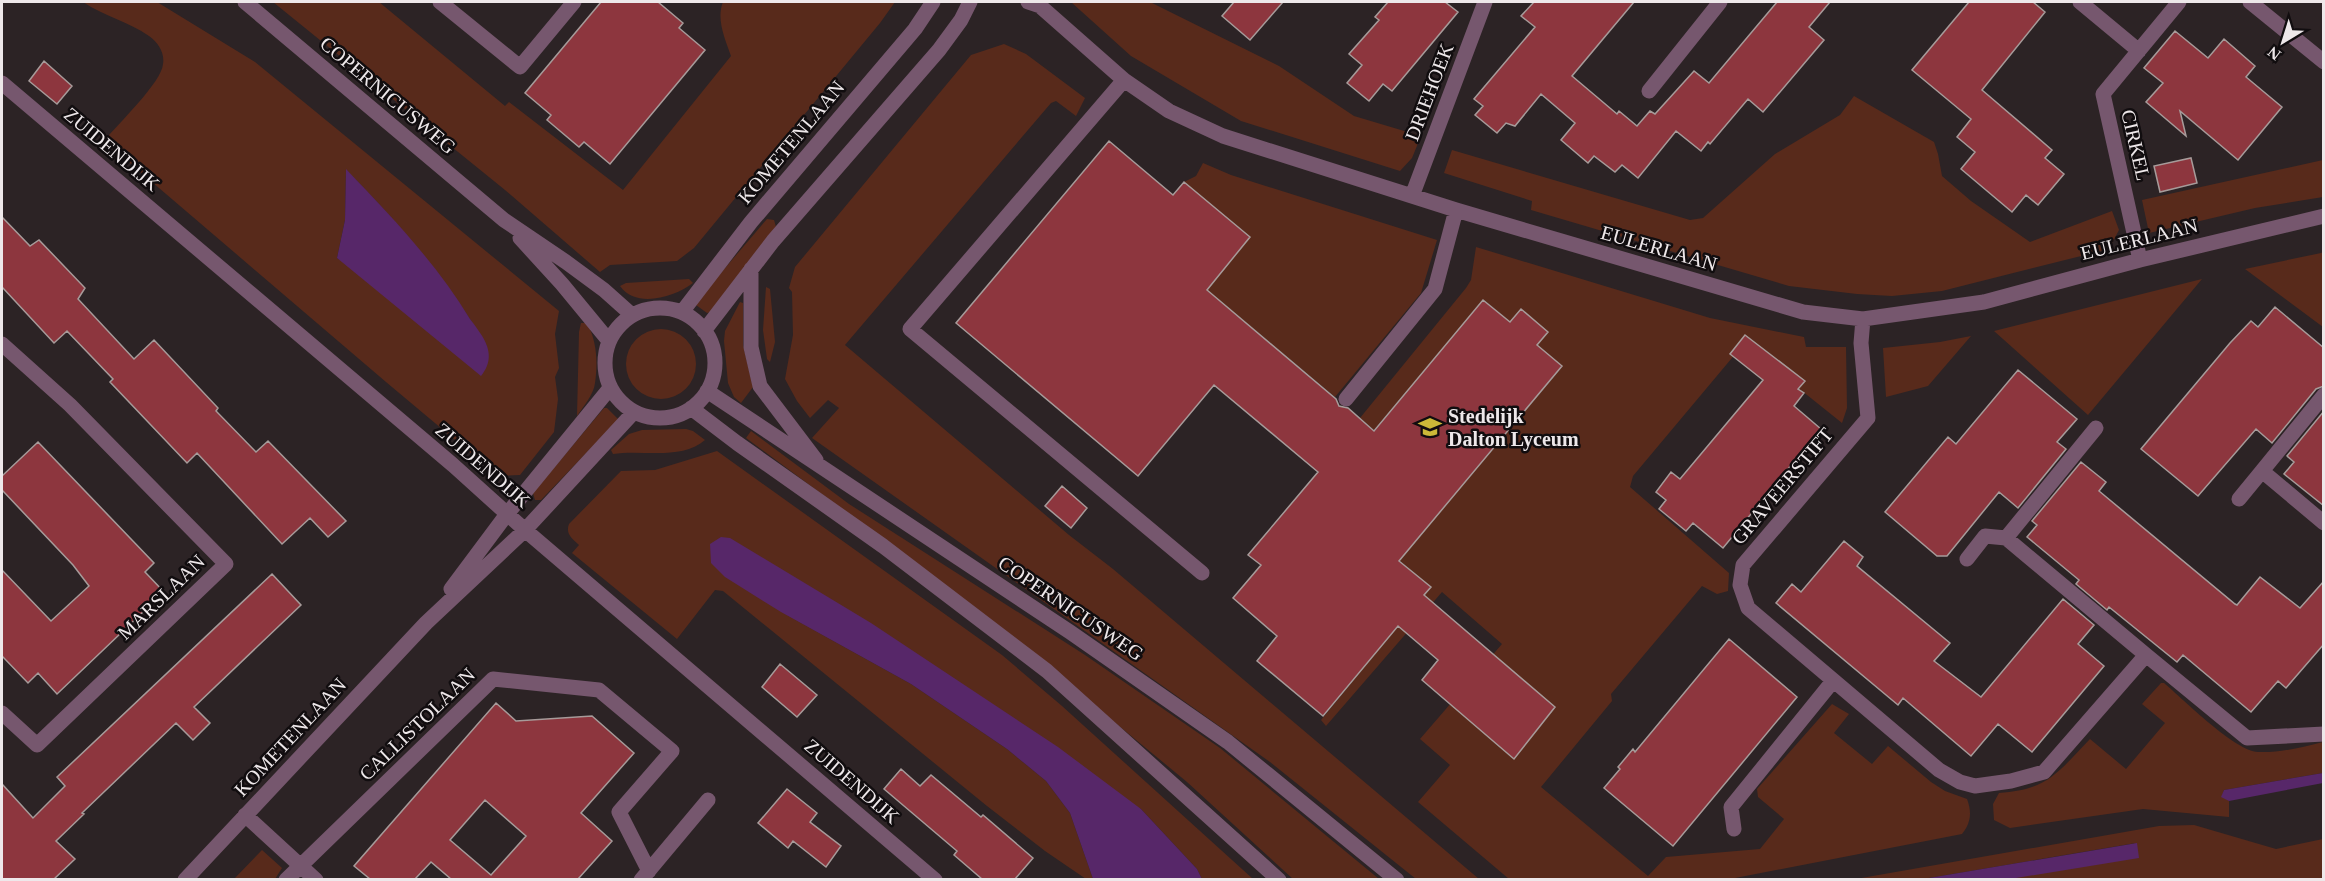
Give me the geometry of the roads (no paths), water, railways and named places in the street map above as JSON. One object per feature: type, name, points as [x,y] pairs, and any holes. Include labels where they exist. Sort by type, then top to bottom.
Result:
[{"type":"street","name":"COPERNICUSWEG","points":[[245,2],[504,220],[604,290],[632,315]]},
{"type":"street","points":[[440,2],[520,67],[574,2]]},
{"type":"street","name":"KOMETENLAAN","points":[[682,312],[751,222],[915,29],[933,2]]},
{"type":"street","points":[[704,331],[751,269],[939,50],[961,20],[970,2]]},
{"type":"street","name":"EULERLAAN","points":[[1028,2],[1040,6],[1124,80],[1169,111],[1223,136],[1456,210],[1803,312],[1863,320],[1984,302],[2140,260],[2324,216]]},
{"type":"street","name":"DRIEHOEK","points":[[1412,196],[1485,2]]},
{"type":"street","points":[[1649,91],[1720,2]]},
{"type":"street","points":[[2080,2],[2139,51]]},
{"type":"street","name":"CIRKEL","points":[[2140,260],[2103,94],[2179,2]]},
{"type":"street","points":[[2250,2],[2324,62]]},
{"type":"street","points":[[1124,80],[910,329],[1202,573]]},
{"type":"street","name":"ZUIDENDIJK","points":[[2,83],[453,465],[525,530],[935,879]]},
{"type":"street","points":[[1346,399],[1435,289],[1456,210]]},
{"type":"street","name":"COPERNICUSWEG","points":[[504,220],[562,284],[609,342]]},
{"type":"street","points":[[751,269],[751,347],[760,386],[823,469]]},
{"type":"street","points":[[657,308],[682,312],[694,320],[711,342],[715,366],[707,391],[691,408],[669,417],[657,418],[634,412],[610,388],[604,365],[609,342],[622,322],[644,310],[657,308]]},
{"type":"street","name":"GRAVEERSTIFT","points":[[1863,320],[1861,343],[1868,418],[1743,565],[1740,585],[1748,608],[1939,770],[1960,782],[1975,786],[2011,782],[2044,772],[2146,655]]},
{"type":"street","name":"MARSLAAN","points":[[2,344],[70,405],[226,564],[38,745],[2,713]]},
{"type":"street","name":"KOMETENLAAN","points":[[426,623],[507,514],[610,388]]},
{"type":"street","name":"COPERNICUSWEG","points":[[707,391],[1070,632],[1228,742],[1397,879]]},
{"type":"street","points":[[2239,499],[2324,395]]},
{"type":"street","points":[[691,408],[883,546],[1047,671],[1279,879]]},
{"type":"street","name":"KOMETENLAAN","points":[[184,879],[426,623],[525,530],[634,412]]},
{"type":"street","points":[[2006,538],[2096,428]]},
{"type":"street","points":[[2262,471],[2324,523]]},
{"type":"street","points":[[1967,559],[1985,536],[2006,538],[2247,738],[2324,734]]},
{"type":"street","name":"CALLISTOLAAN","points":[[286,879],[493,680],[599,690],[672,751],[619,812],[645,875]]},
{"type":"street","points":[[1734,829],[1731,807],[1833,681]]},
{"type":"street","points":[[645,875],[708,800]]},
{"type":"street","points":[[245,815],[316,879]]},
{"type":"place","name":"Stedelijk Dalton Lyceum","points":[[1430,427]]}]
